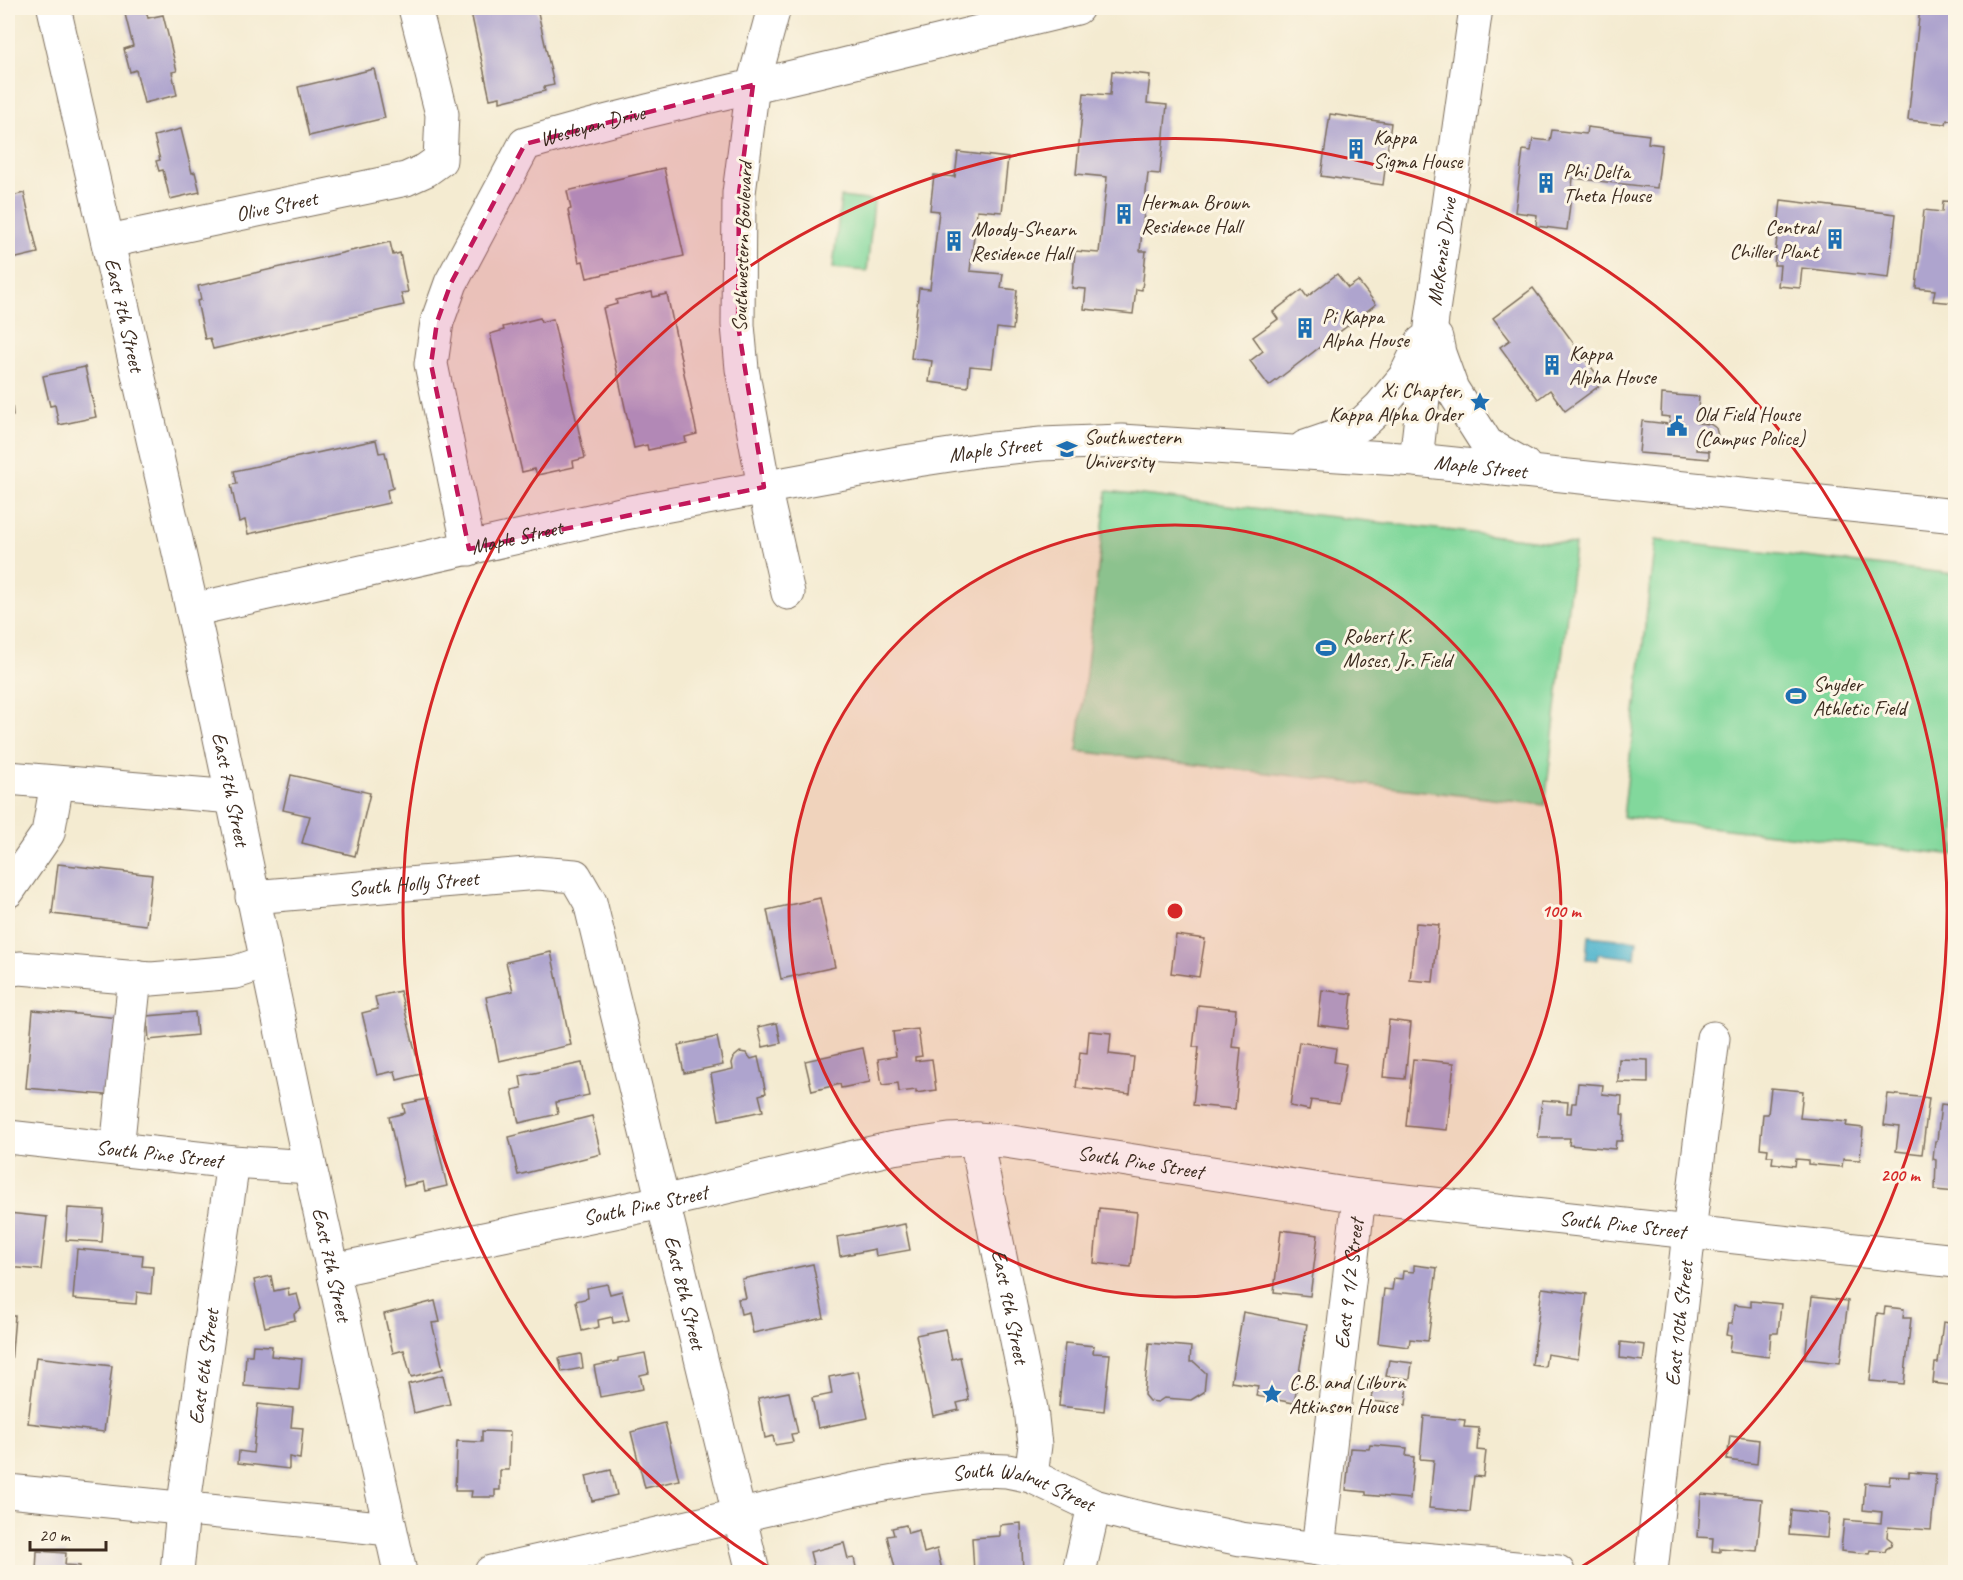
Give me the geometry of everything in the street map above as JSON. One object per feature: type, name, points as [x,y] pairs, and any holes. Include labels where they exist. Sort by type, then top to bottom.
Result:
[{"type":"street","name":"East 7th Street","points":[[54,8],[192,610],[310,1167],[400,1572]]},
{"type":"street","name":"Olive Street","points":[[109,241],[406,179],[426,170],[440,160],[441,114],[415,8]]},
{"type":"street","name":"Southwestern Boulevard","points":[[774,8],[753,85],[739,194],[738,325],[742,369],[764,487],[788,594]]},
{"type":"street","name":"Wesleyan Drive","points":[[469,549],[431,364],[435,333],[451,283],[525,144],[592,124],[1077,8]]},
{"type":"street","name":"McKenzie Drive","points":[[1416,460],[1432,318],[1476,8]]},
{"type":"street","name":"McKenzie Drive","points":[[1292,451],[1341,435],[1363,423],[1380,407],[1405,377],[1432,318]]},
{"type":"street","name":"McKenzie Drive","points":[[1432,318],[1439,353],[1452,389],[1487,444],[1534,471]]},
{"type":"street","name":"Maple Street","points":[[192,610],[625,513],[983,450],[1041,444],[1122,441],[1416,460],[1956,516]]},
{"type":"street","points":[[8,778],[233,797]]},
{"type":"street","points":[[8,891],[48,833],[57,783]]},
{"type":"street","name":"South Holly Street","points":[[252,897],[538,873],[575,876]]},
{"type":"street","name":"East 8th Street","points":[[575,876],[590,902],[753,1572]]},
{"type":"street","points":[[8,970],[20,968],[151,979],[236,972],[266,962]]},
{"type":"street","points":[[117,1149],[135,977]]},
{"type":"street","name":"East 10th Street","points":[[1651,1572],[1713,1038]]},
{"type":"street","name":"South Pine Street","points":[[8,1137],[233,1162],[310,1167]]},
{"type":"street","name":"South Pine Street","points":[[334,1270],[662,1202],[893,1148],[949,1140],[976,1139],[1005,1141],[1359,1196],[1956,1261]]},
{"type":"street","name":"East 9th Street","points":[[976,1139],[1031,1409],[1035,1445],[1031,1476]]},
{"type":"street","name":"East 6th Street","points":[[177,1572],[183,1510],[233,1162]]},
{"type":"street","name":"East 9 1/2 Street","points":[[1318,1550],[1359,1196]]},
{"type":"street","name":"South Walnut Street","points":[[491,1572],[851,1490],[981,1470],[1007,1471],[1031,1476],[1094,1506],[1241,1539],[1318,1550],[1558,1572]]},
{"type":"street","points":[[8,1491],[390,1529]]},
{"type":"street","points":[[1079,1572],[1094,1506]]},
{"type":"highlighted area","points":[[753,85],[739,193],[738,325],[764,487],[469,549],[431,364],[437,322],[451,283],[525,144]]},
{"type":"green space","points":[[841,197],[874,201],[867,271],[833,268]]},
{"type":"green space","name":"Robert K. Moses, Jr. Field","points":[[1107,491],[1575,545],[1545,805],[1077,751]]},
{"type":"green space","name":"Snyder Athletic Field","points":[[1655,540],[1955,574],[1955,855],[1623,817]]},
{"type":"water","points":[[1588,936],[1637,941],[1635,958],[1598,954],[1597,960],[1586,959]]},
{"type":"building","points":[[470,8],[537,8],[554,85],[544,87],[545,91],[500,102],[500,97],[490,99]]},
{"type":"building","points":[[1920,8],[1956,8],[1956,121],[1947,120],[1946,124],[1908,120]]},
{"type":"building","points":[[146,10],[148,18],[163,15],[177,71],[172,72],[177,95],[144,103],[136,70],[130,72],[124,49],[133,46],[125,14]]},
{"type":"building","points":[[374,69],[385,118],[309,136],[298,87]]},
{"type":"building","name":"Herman Brown Residence Hall","points":[[1112,71],[1150,75],[1147,103],[1167,105],[1160,174],[1148,173],[1140,251],[1146,251],[1142,290],[1136,289],[1133,314],[1084,309],[1086,289],[1072,288],[1075,251],[1099,253],[1107,177],[1076,174],[1084,93],[1110,95]]},
{"type":"building","name":"Kappa Sigma House","points":[[1330,114],[1391,123],[1383,185],[1321,176]]},
{"type":"building","name":"Phi Delta Theta House","points":[[1587,127],[1649,135],[1648,143],[1662,145],[1657,188],[1573,178],[1567,230],[1536,226],[1537,215],[1515,212],[1523,150],[1531,151],[1533,139],[1550,141],[1552,130],[1586,134]]},
{"type":"building","points":[[181,129],[192,173],[195,172],[200,192],[170,199],[163,170],[159,171],[156,161],[160,160],[154,136]]},
{"type":"building","name":"Moody-Shearn Residence Hall","points":[[958,152],[1008,158],[1002,212],[977,210],[970,271],[1003,274],[1001,288],[1017,290],[1013,330],[997,328],[992,368],[970,366],[968,387],[929,382],[932,361],[911,358],[919,288],[930,289],[939,211],[930,210],[934,175],[955,177]]},
{"type":"building","points":[[664,168],[684,256],[587,278],[583,261],[579,262],[568,210],[571,209],[567,191]]},
{"type":"building","points":[[24,193],[38,253],[8,260],[8,197]]},
{"type":"building","name":"Central Chiller Plant","points":[[1781,200],[1896,214],[1889,278],[1802,268],[1800,288],[1778,286],[1780,265],[1774,265]]},
{"type":"building","points":[[1943,201],[1956,202],[1956,303],[1933,301],[1935,290],[1916,288],[1924,210],[1942,212]]},
{"type":"building","points":[[390,242],[393,255],[400,253],[408,292],[401,293],[404,305],[213,349],[210,338],[205,339],[197,301],[201,300],[198,286]]},
{"type":"building","name":"Pi Kappa Alpha House","points":[[1337,274],[1348,288],[1358,281],[1376,304],[1269,386],[1250,361],[1263,351],[1253,337],[1278,319],[1273,312],[1302,290],[1307,297]]},
{"type":"building","name":"Kappa Alpha House","points":[[1533,288],[1603,383],[1565,411],[1550,390],[1538,399],[1500,347],[1510,340],[1493,318]]},
{"type":"building","points":[[652,292],[653,297],[667,294],[697,434],[685,437],[686,442],[648,450],[647,445],[634,448],[603,308],[617,304],[616,300]]},
{"type":"building","points":[[540,318],[541,322],[553,319],[585,458],[573,461],[574,467],[537,475],[535,469],[522,472],[490,334],[504,330],[503,327]]},
{"type":"building","points":[[85,367],[96,417],[59,425],[55,405],[50,406],[43,376]]},
{"type":"building","points":[[11,390],[13,416],[8,417],[8,391]]},
{"type":"building","name":"Old Field House (Campus Police)","points":[[1662,394],[1699,397],[1697,423],[1710,424],[1716,428],[1718,436],[1714,441],[1697,442],[1696,450],[1709,451],[1709,459],[1639,453],[1642,421],[1669,424],[1670,417],[1661,416]]},
{"type":"building","points":[[376,440],[379,453],[385,452],[393,488],[387,490],[389,503],[248,534],[245,520],[239,522],[231,485],[237,484],[234,471]]},
{"type":"building","points":[[291,775],[370,793],[355,856],[302,843],[310,816],[283,810]]},
{"type":"building","points":[[58,864],[152,875],[146,925],[52,914]]},
{"type":"building","points":[[820,898],[835,967],[781,979],[767,910]]},
{"type":"building","points":[[1416,923],[1439,925],[1433,982],[1410,980]]},
{"type":"building","points":[[1176,935],[1205,939],[1199,977],[1171,973]]},
{"type":"building","points":[[551,952],[571,1045],[499,1061],[486,997],[513,991],[506,962]]},
{"type":"building","points":[[1322,990],[1352,994],[1348,1029],[1318,1025]]},
{"type":"building","points":[[400,991],[421,1074],[397,1080],[395,1071],[377,1075],[362,1013],[378,1009],[375,997]]},
{"type":"building","points":[[1198,1005],[1236,1009],[1232,1047],[1241,1048],[1235,1109],[1193,1105],[1199,1047],[1193,1047]]},
{"type":"building","points":[[33,1010],[121,1018],[117,1096],[26,1088]]},
{"type":"building","points":[[195,1012],[197,1035],[149,1040],[147,1016]]},
{"type":"building","points":[[1389,1020],[1411,1023],[1405,1079],[1383,1077]]},
{"type":"building","points":[[777,1023],[781,1043],[763,1047],[758,1027]]},
{"type":"building","points":[[918,1029],[922,1056],[915,1057],[915,1061],[932,1059],[936,1090],[916,1093],[916,1090],[899,1092],[898,1083],[882,1085],[878,1059],[896,1056],[893,1032]]},
{"type":"building","points":[[1089,1031],[1111,1033],[1109,1054],[1134,1057],[1130,1094],[1076,1088],[1080,1052],[1087,1053]]},
{"type":"building","points":[[717,1037],[723,1065],[684,1073],[678,1045]]},
{"type":"building","points":[[1299,1042],[1336,1048],[1334,1062],[1346,1064],[1339,1104],[1311,1100],[1309,1110],[1290,1106]]},
{"type":"building","points":[[863,1048],[870,1082],[841,1088],[840,1084],[812,1091],[805,1061]]},
{"type":"building","points":[[740,1052],[746,1053],[751,1059],[758,1057],[766,1093],[759,1095],[763,1111],[719,1120],[711,1074],[733,1069],[734,1057]]},
{"type":"building","points":[[1413,1059],[1454,1063],[1447,1130],[1406,1126]]},
{"type":"building","points":[[1619,1059],[1648,1060],[1648,1083],[1618,1082]]},
{"type":"building","points":[[582,1063],[589,1095],[556,1102],[558,1114],[519,1123],[512,1090],[522,1088],[520,1076]]},
{"type":"building","points":[[1578,1083],[1603,1085],[1602,1094],[1622,1096],[1621,1114],[1624,1115],[1622,1141],[1616,1141],[1615,1149],[1569,1145],[1570,1138],[1538,1138],[1542,1100],[1568,1102],[1567,1113],[1571,1113],[1572,1103],[1576,1103]]},
{"type":"building","points":[[1771,1088],[1803,1091],[1800,1118],[1847,1122],[1846,1126],[1863,1128],[1860,1160],[1843,1159],[1842,1167],[1808,1164],[1808,1160],[1796,1159],[1795,1166],[1772,1163],[1773,1156],[1767,1156],[1768,1149],[1760,1148],[1763,1114],[1768,1114]]},
{"type":"building","points":[[1888,1094],[1929,1098],[1922,1154],[1896,1151],[1899,1127],[1884,1125]]},
{"type":"building","points":[[427,1099],[447,1186],[425,1191],[423,1182],[404,1186],[389,1117],[405,1113],[403,1104]]},
{"type":"building","points":[[1941,1104],[1956,1106],[1956,1192],[1935,1190],[1936,1160],[1933,1159]]},
{"type":"building","points":[[592,1116],[601,1154],[518,1175],[509,1137]]},
{"type":"building","points":[[68,1208],[104,1210],[102,1242],[66,1240]]},
{"type":"building","points":[[1099,1208],[1137,1212],[1131,1267],[1094,1263]]},
{"type":"building","points":[[8,1213],[47,1217],[41,1270],[8,1267]]},
{"type":"building","points":[[905,1224],[910,1250],[876,1256],[875,1249],[840,1256],[837,1237]]},
{"type":"building","points":[[1281,1230],[1318,1235],[1310,1296],[1274,1292]]},
{"type":"building","points":[[77,1249],[143,1255],[142,1266],[153,1267],[151,1294],[137,1292],[136,1304],[73,1299]]},
{"type":"building","points":[[813,1264],[824,1318],[753,1333],[749,1312],[741,1314],[738,1299],[746,1298],[742,1279]]},
{"type":"building","points":[[1414,1265],[1437,1268],[1428,1341],[1410,1339],[1409,1347],[1378,1343],[1384,1289],[1392,1290],[1394,1278],[1402,1279],[1403,1271],[1414,1272]]},
{"type":"building","points":[[271,1276],[274,1291],[288,1288],[289,1296],[297,1294],[301,1309],[294,1314],[295,1320],[265,1327],[254,1280]]},
{"type":"building","points":[[607,1284],[610,1294],[622,1291],[629,1320],[613,1323],[612,1317],[598,1320],[599,1327],[582,1331],[576,1301],[588,1298],[587,1288]]},
{"type":"building","points":[[1542,1288],[1587,1294],[1578,1359],[1547,1354],[1545,1367],[1532,1365]]},
{"type":"building","points":[[1812,1297],[1848,1301],[1840,1363],[1805,1359]]},
{"type":"building","points":[[435,1301],[440,1322],[432,1323],[443,1369],[411,1377],[404,1350],[393,1353],[384,1314]]},
{"type":"building","points":[[1751,1301],[1781,1304],[1778,1333],[1771,1333],[1769,1357],[1729,1352],[1731,1336],[1726,1335],[1728,1324],[1732,1324],[1734,1305],[1751,1307]]},
{"type":"building","points":[[1885,1307],[1904,1309],[1903,1318],[1911,1318],[1904,1384],[1870,1381],[1877,1313],[1884,1314]]},
{"type":"building","points":[[1243,1312],[1307,1324],[1294,1403],[1256,1396],[1258,1386],[1231,1382]]},
{"type":"building","points":[[8,1316],[15,1316],[11,1363],[8,1363]]},
{"type":"building","points":[[1943,1322],[1956,1324],[1956,1386],[1933,1383]]},
{"type":"building","points":[[945,1329],[952,1359],[960,1357],[969,1400],[957,1403],[959,1410],[933,1416],[916,1335]]},
{"type":"building","points":[[1621,1342],[1645,1345],[1643,1361],[1620,1358]]},
{"type":"building","points":[[1065,1343],[1094,1346],[1093,1353],[1110,1354],[1104,1411],[1059,1406]]},
{"type":"building","points":[[1149,1343],[1191,1347],[1190,1362],[1194,1362],[1206,1373],[1204,1392],[1191,1400],[1164,1398],[1158,1402],[1149,1401],[1144,1395]]},
{"type":"building","points":[[253,1345],[272,1346],[271,1356],[302,1359],[299,1390],[244,1386],[246,1355],[252,1355]]},
{"type":"building","points":[[645,1353],[649,1373],[640,1375],[643,1389],[600,1397],[594,1366],[618,1361],[618,1358]]},
{"type":"building","points":[[581,1354],[583,1368],[562,1372],[559,1358]]},
{"type":"building","points":[[36,1357],[112,1366],[104,1432],[28,1423]]},
{"type":"building","points":[[1389,1360],[1412,1363],[1410,1379],[1386,1376]]},
{"type":"building","points":[[858,1371],[868,1418],[818,1428],[812,1398],[832,1394],[829,1377]]},
{"type":"building","points":[[443,1375],[450,1404],[414,1413],[408,1384]]},
{"type":"building","points":[[1374,1379],[1408,1383],[1406,1405],[1371,1401]]},
{"type":"building","points":[[789,1392],[798,1433],[791,1434],[793,1442],[775,1445],[773,1436],[765,1438],[758,1398]]},
{"type":"building","points":[[258,1404],[293,1408],[291,1427],[303,1428],[300,1459],[289,1457],[289,1469],[238,1463],[239,1451],[253,1453]]},
{"type":"building","points":[[1424,1416],[1465,1420],[1464,1427],[1479,1428],[1477,1450],[1486,1451],[1483,1477],[1474,1476],[1470,1512],[1429,1508],[1434,1460],[1420,1459]]},
{"type":"building","points":[[665,1423],[679,1480],[645,1488],[631,1432]]},
{"type":"building","points":[[482,1431],[510,1432],[509,1470],[500,1470],[500,1490],[495,1490],[495,1497],[471,1497],[472,1491],[455,1491],[457,1441],[482,1442]]},
{"type":"building","points":[[1730,1436],[1759,1440],[1757,1464],[1727,1460]]},
{"type":"building","points":[[1370,1445],[1407,1448],[1406,1456],[1414,1457],[1410,1499],[1366,1495],[1366,1492],[1346,1490],[1350,1448],[1369,1449]]},
{"type":"building","points":[[611,1470],[617,1495],[592,1501],[586,1476]]},
{"type":"building","points":[[1909,1472],[1936,1474],[1931,1530],[1888,1527],[1887,1537],[1892,1541],[1891,1546],[1885,1552],[1871,1550],[1870,1554],[1841,1551],[1844,1520],[1881,1523],[1882,1512],[1863,1510],[1865,1483],[1889,1485],[1890,1476],[1909,1477]]},
{"type":"building","points":[[1701,1494],[1762,1499],[1757,1551],[1720,1548],[1720,1552],[1712,1551],[1713,1538],[1698,1537]]},
{"type":"building","points":[[1791,1510],[1829,1514],[1827,1538],[1789,1535]]},
{"type":"building","points":[[1021,1523],[1023,1572],[974,1572],[972,1538],[1000,1536],[1000,1525]]},
{"type":"building","points":[[906,1525],[908,1533],[919,1530],[924,1553],[937,1549],[942,1570],[896,1572],[887,1536],[894,1535],[892,1528]]},
{"type":"building","points":[[844,1543],[848,1559],[854,1558],[857,1572],[815,1572],[810,1552]]},
{"type":"building","points":[[37,1551],[66,1553],[65,1565],[80,1566],[80,1572],[36,1572]]},
{"type":"place","name":"Kappa Sigma House","points":[[1356,149]]},
{"type":"place","name":"Phi Delta Theta House","points":[[1546,183]]},
{"type":"place","name":"Herman Brown Residence Hall","points":[[1124,214]]},
{"type":"place","name":"Central Chiller Plant","points":[[1835,239]]},
{"type":"place","name":"Moody-Shearn Residence Hall","points":[[954,241]]},
{"type":"place","name":"Pi Kappa Alpha House","points":[[1305,328]]},
{"type":"place","name":"Kappa Alpha House","points":[[1552,365]]},
{"type":"place","name":"Xi Chapter, Kappa Alpha Order","points":[[1480,402]]},
{"type":"place","name":"Old Field House (Campus Police)","points":[[1677,426]]},
{"type":"place","name":"Southwestern University","points":[[1067,449]]},
{"type":"place","name":"Robert K. Moses, Jr. Field","points":[[1326,648]]},
{"type":"place","name":"Snyder Athletic Field","points":[[1796,696]]},
{"type":"place","name":"C.B. and Lilburn Atkinson House","points":[[1272,1394]]}]
